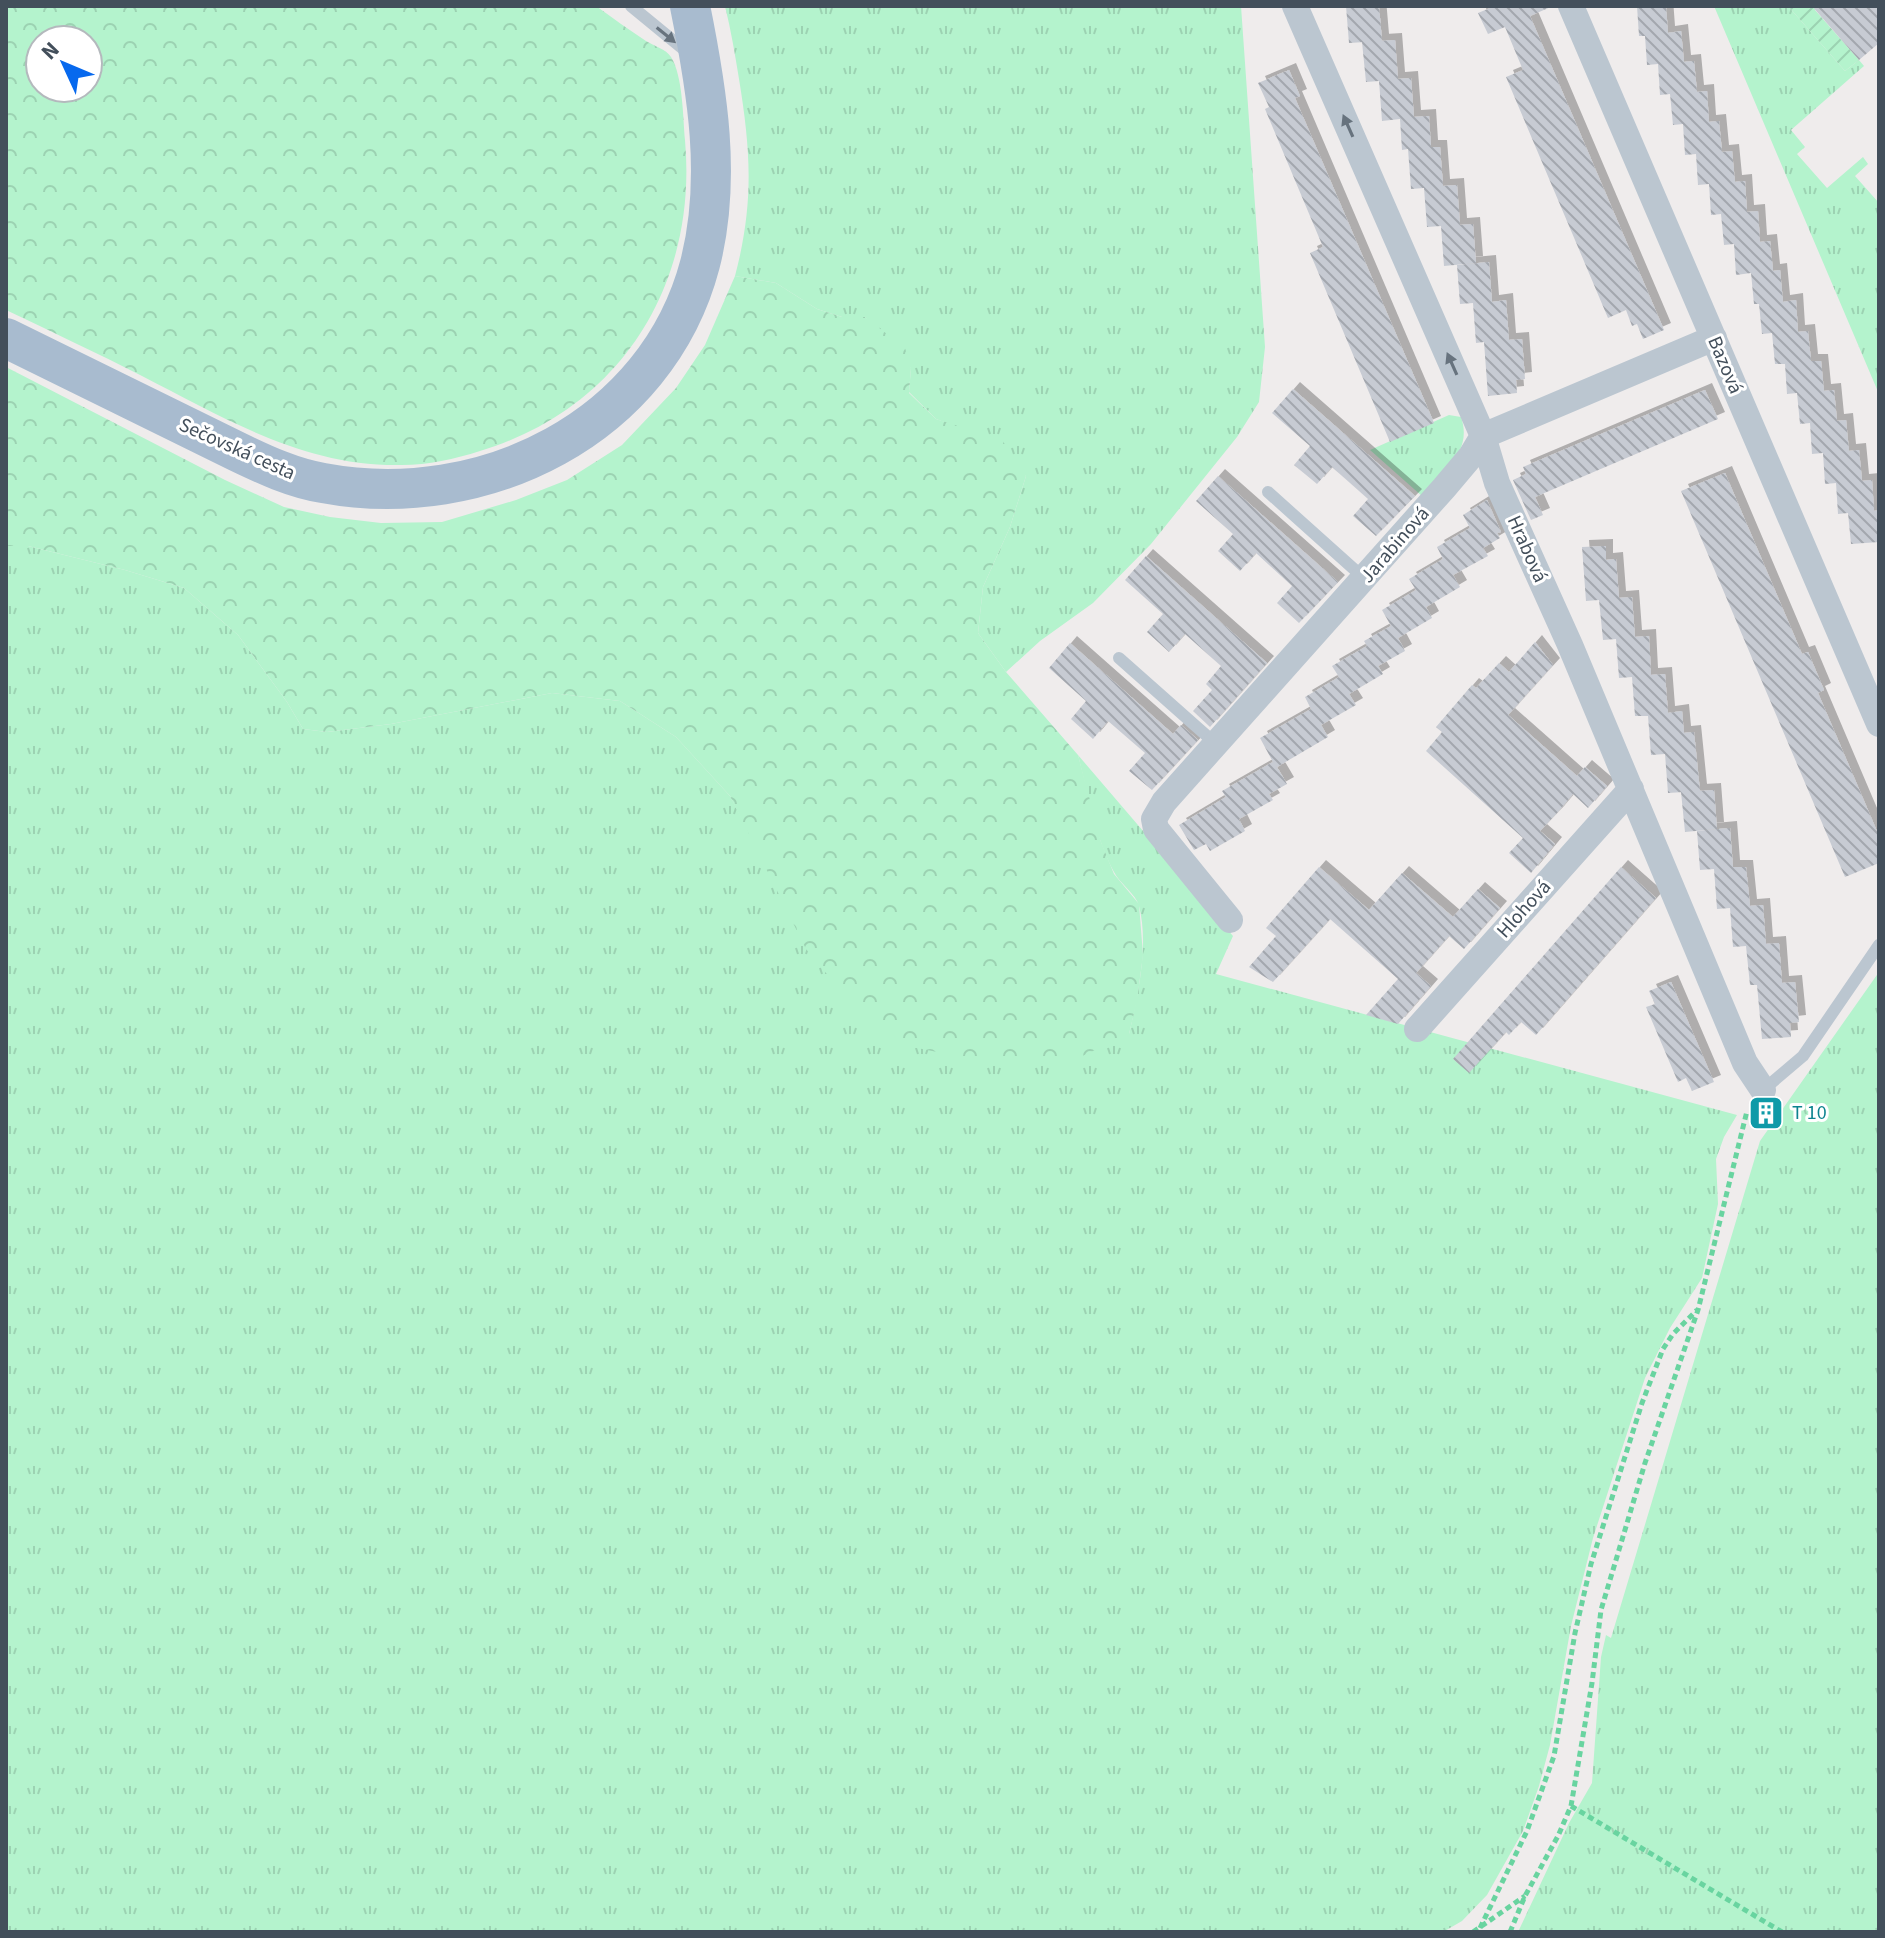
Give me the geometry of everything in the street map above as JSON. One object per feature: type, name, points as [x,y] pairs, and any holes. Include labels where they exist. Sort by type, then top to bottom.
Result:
[{"type":"main road","name":"Sečovská cesta","points":[[6,338],[238,452],[271,467],[321,483],[392,490],[422,488],[487,475],[517,465],[574,437],[598,421],[633,386],[680,316],[700,264],[710,203],[709,126],[702,64],[690,6]]},
{"type":"street","name":"Hrabová","points":[[1295,6],[1483,436],[1497,483],[1631,789],[1745,1063],[1763,1090]]},
{"type":"street","name":"Bazová","points":[[1571,6],[1879,724]]},
{"type":"street","points":[[1483,436],[1714,338]]},
{"type":"street","name":"Jarabinová","points":[[1230,920],[1165,842],[1154,819],[1157,811],[1365,579],[1471,456],[1483,436]]},
{"type":"street","name":"Hlohová","points":[[1417,1029],[1631,789]]},
{"type":"lane","points":[[631,6],[702,64]]},
{"type":"lane","points":[[1268,492],[1365,579]]},
{"type":"lane","points":[[1119,658],[1216,744]]},
{"type":"lane","points":[[1763,1090],[1803,1056],[1879,945]]},
{"type":"path","points":[[1510,1932],[1571,1806],[1601,1610],[1645,1463],[1698,1310],[1744,1117],[1763,1090]]},
{"type":"path","points":[[1480,1928],[1527,1831],[1554,1756],[1575,1633],[1591,1564],[1642,1403],[1663,1349],[1673,1334],[1698,1310]]},
{"type":"path","points":[[1571,1806],[1782,1932]]},
{"type":"path","points":[[1473,1932],[1525,1896]]},
{"type":"green space","points":[[6,6],[596,6],[671,57],[683,109],[686,193],[678,244],[663,291],[640,334],[610,372],[573,405],[530,432],[480,451],[441,461],[402,465],[366,464],[299,449],[267,437],[6,310]]},
{"type":"green space","points":[[725,6],[1241,6],[1265,347],[1259,402],[1237,437],[1151,544],[1093,603],[1040,641],[1006,672],[978,633],[983,587],[1010,527],[1026,476],[966,430],[936,419],[909,392],[911,368],[865,317],[842,317],[817,309],[776,283],[735,276],[745,225],[749,178],[739,79]]},
{"type":"green space","points":[[1714,6],[1788,6],[1845,71],[1859,60],[1864,66],[1791,130],[1805,147],[1797,154],[1827,188],[1863,157],[1868,164],[1855,176],[1879,203],[1879,394]]},
{"type":"green space","points":[[1788,6],[1818,6],[1815,10],[1859,60],[1845,71]]},
{"type":"green space","points":[[735,276],[776,283],[817,309],[842,317],[865,317],[905,348],[911,368],[909,393],[936,419],[1002,440],[1026,476],[1010,527],[983,587],[978,633],[1006,672],[1078,755],[1101,842],[1114,874],[1139,904],[1143,955],[1129,1034],[1078,1058],[993,1063],[912,1047],[861,1015],[806,949],[730,796],[676,737],[620,701],[552,693],[391,724],[327,732],[303,729],[238,635],[184,588],[28,546],[6,546],[6,367],[225,480],[284,507],[381,523],[442,522],[516,500],[567,480],[622,445],[676,388],[705,345]]},
{"type":"green space","points":[[1449,415],[1461,417],[1464,429],[1460,451],[1423,497],[1370,450]]},
{"type":"green space","points":[[6,546],[28,546],[184,588],[238,635],[303,729],[327,732],[391,724],[552,693],[620,701],[676,737],[730,796],[758,849],[1129,1034],[1141,970],[1142,921],[1137,902],[1107,859],[1078,755],[1233,936],[1216,974],[1737,1115],[1716,1159],[1718,1204],[1702,1278],[1670,1328],[1645,1378],[1593,1538],[1571,1626],[1550,1745],[1539,1786],[1523,1831],[1487,1895],[1462,1921],[1443,1932],[6,1932]]},
{"type":"green space","points":[[1879,972],[1879,1932],[1518,1932],[1569,1823],[1592,1783],[1601,1657],[1606,1635],[1611,1638],[1760,1141]]},
{"type":"building","points":[[1346,6],[1379,6],[1382,41],[1349,43]]},
{"type":"building","points":[[1495,6],[1553,6],[1530,16],[1664,330],[1643,339],[1637,324],[1632,326],[1626,310],[1608,318],[1506,77],[1523,70],[1505,27],[1488,34],[1478,13]]},
{"type":"building","points":[[1637,6],[1666,6],[1668,33],[1681,31],[1684,62],[1694,61],[1697,92],[1707,91],[1709,122],[1719,121],[1722,152],[1732,151],[1735,182],[1745,181],[1747,212],[1758,211],[1760,242],[1770,241],[1773,271],[1780,270],[1783,302],[1796,300],[1798,332],[1808,331],[1811,361],[1821,361],[1824,391],[1834,390],[1837,421],[1846,420],[1849,451],[1859,450],[1862,481],[1872,480],[1874,511],[1879,510],[1879,542],[1851,544],[1848,513],[1838,514],[1836,483],[1825,484],[1823,453],[1812,454],[1810,423],[1800,424],[1797,393],[1787,394],[1785,364],[1775,364],[1772,333],[1762,334],[1759,304],[1754,304],[1751,273],[1736,275],[1734,244],[1724,245],[1721,214],[1711,215],[1709,184],[1698,185],[1696,154],[1685,155],[1683,124],[1673,125],[1670,94],[1660,95],[1658,64],[1647,65],[1645,36],[1639,36]]},
{"type":"building","points":[[1812,6],[1879,6],[1879,43],[1859,60]]},
{"type":"building","points":[[1395,40],[1398,79],[1411,78],[1414,117],[1429,116],[1431,147],[1440,147],[1443,186],[1457,185],[1460,225],[1473,224],[1476,263],[1444,266],[1441,226],[1427,227],[1424,188],[1411,189],[1408,149],[1402,150],[1400,119],[1382,121],[1379,81],[1366,82],[1362,42]]},
{"type":"building","points":[[1289,70],[1300,96],[1295,98],[1434,423],[1390,442],[1310,253],[1323,247],[1265,109],[1269,107],[1258,83]]},
{"type":"building","points":[[1489,262],[1492,302],[1506,300],[1509,340],[1522,339],[1525,379],[1516,380],[1517,393],[1488,396],[1484,342],[1476,343],[1473,303],[1460,304],[1457,265]]},
{"type":"building","points":[[1293,389],[1415,496],[1376,536],[1353,516],[1368,499],[1332,467],[1317,484],[1294,465],[1310,446],[1272,413]]},
{"type":"building","points":[[1705,390],[1718,419],[1535,497],[1543,515],[1531,520],[1513,480],[1526,474],[1523,467]]},
{"type":"building","points":[[1725,473],[1802,654],[1808,652],[1824,690],[1818,693],[1879,836],[1879,863],[1845,877],[1681,491]]},
{"type":"building","points":[[1218,476],[1338,582],[1299,623],[1277,603],[1292,586],[1256,553],[1240,571],[1218,551],[1233,534],[1196,501]]},
{"type":"building","points":[[1487,500],[1501,532],[1497,533],[1500,538],[1483,548],[1488,556],[1453,575],[1460,587],[1426,607],[1432,618],[1398,638],[1405,651],[1378,666],[1383,674],[1349,694],[1356,705],[1321,725],[1328,737],[1277,767],[1287,784],[1269,794],[1273,800],[1239,819],[1245,831],[1210,851],[1206,844],[1194,850],[1179,825],[1226,797],[1222,791],[1273,762],[1260,738],[1311,709],[1305,697],[1339,677],[1332,666],[1367,646],[1364,641],[1391,626],[1382,610],[1416,590],[1409,579],[1443,559],[1437,547],[1470,528],[1463,515]]},
{"type":"building","points":[[1606,546],[1606,560],[1616,559],[1619,598],[1632,597],[1635,637],[1649,636],[1651,675],[1665,674],[1668,713],[1682,711],[1684,733],[1694,732],[1700,791],[1668,793],[1665,754],[1651,755],[1648,716],[1635,716],[1632,677],[1619,678],[1616,639],[1603,640],[1599,600],[1586,601],[1582,547]]},
{"type":"building","points":[[1146,556],[1267,663],[1210,727],[1193,711],[1212,690],[1206,684],[1221,666],[1185,634],[1169,652],[1147,632],[1163,614],[1125,580]]},
{"type":"building","points":[[1535,642],[1553,665],[1508,715],[1577,776],[1585,767],[1607,786],[1588,808],[1573,794],[1540,831],[1555,844],[1531,873],[1509,853],[1523,838],[1426,751],[1442,732],[1436,727],[1472,685],[1476,688],[1499,663],[1509,672]]},
{"type":"building","points":[[1070,643],[1173,734],[1181,725],[1198,740],[1152,790],[1129,771],[1145,753],[1108,721],[1093,739],[1071,719],[1086,701],[1049,668]]},
{"type":"building","points":[[1714,790],[1717,829],[1685,832],[1681,792]]},
{"type":"building","points":[[1730,828],[1733,867],[1746,867],[1750,906],[1763,905],[1766,944],[1779,943],[1782,983],[1795,982],[1799,1022],[1790,1023],[1791,1037],[1762,1039],[1757,985],[1750,985],[1746,946],[1733,947],[1730,908],[1717,909],[1714,869],[1700,870],[1697,831]]},
{"type":"building","points":[[1319,867],[1369,910],[1402,873],[1453,917],[1478,889],[1500,908],[1464,949],[1449,936],[1416,973],[1431,986],[1398,1024],[1366,1015],[1398,979],[1330,919],[1273,982],[1249,967],[1276,936],[1266,928]]},
{"type":"building","points":[[1621,867],[1656,898],[1536,1035],[1521,1022],[1509,1035],[1506,1032],[1469,1073],[1453,1059]]},
{"type":"building","points":[[1671,982],[1714,1082],[1692,1091],[1686,1078],[1678,1082],[1646,1007],[1655,1004],[1649,991]]},
{"type":"place","name":"T 10","points":[[1766,1113]]}]
